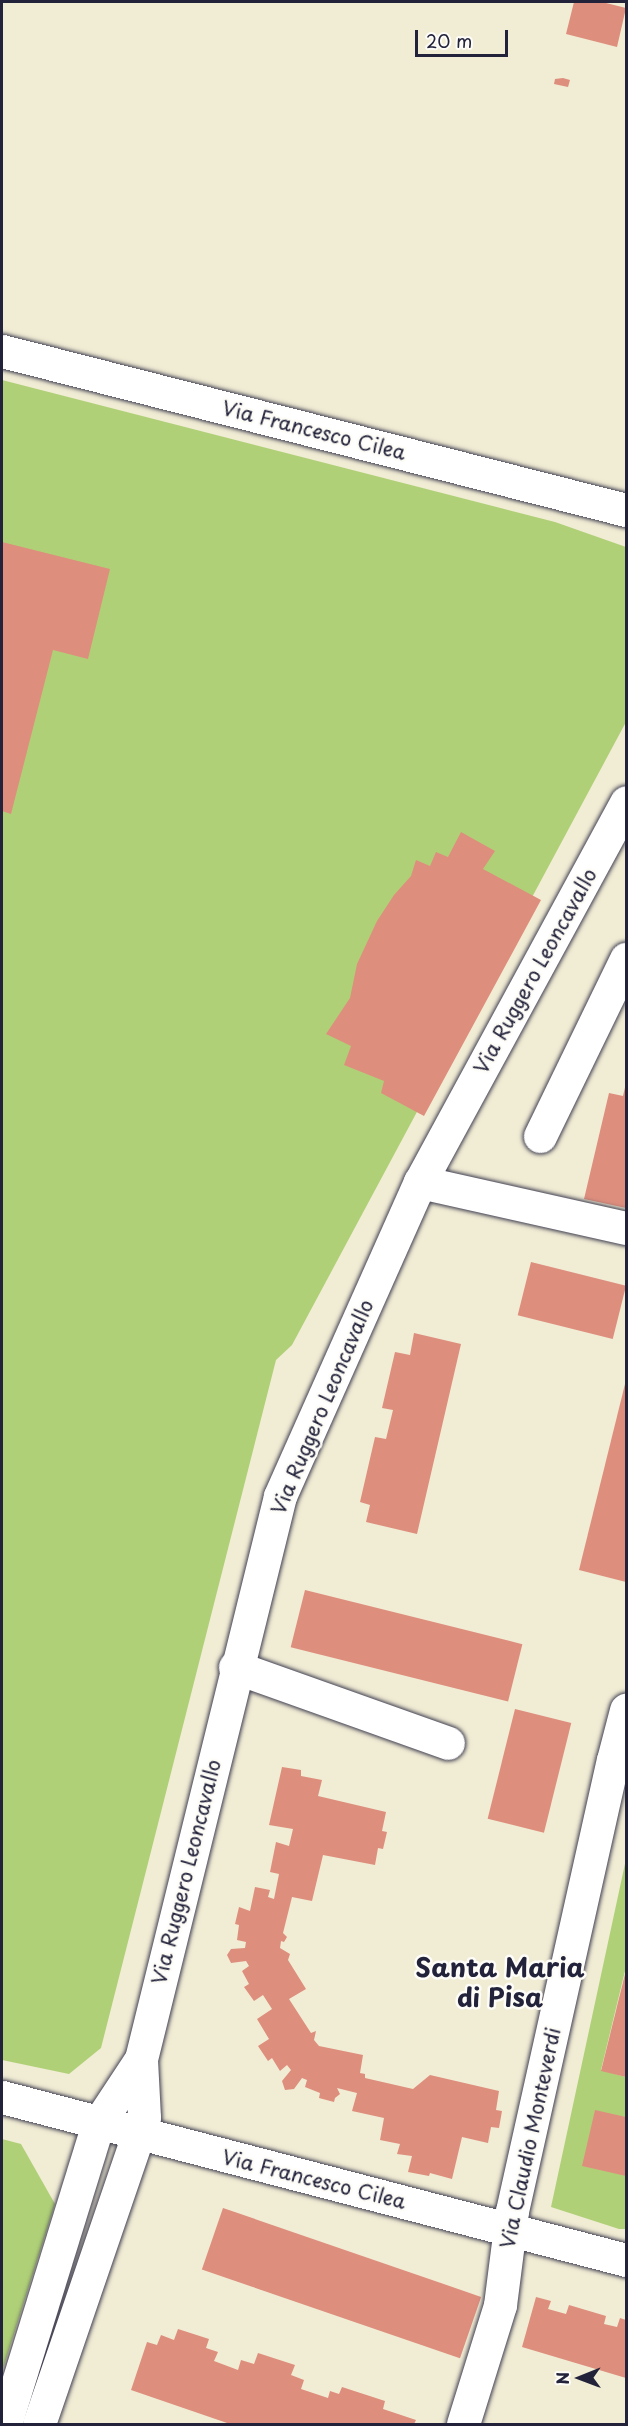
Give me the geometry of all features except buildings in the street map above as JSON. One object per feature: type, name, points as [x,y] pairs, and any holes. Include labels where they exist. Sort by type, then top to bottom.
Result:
[{"type":"street","name":"Via Francesco Cilea","points":[[2,351],[627,510]]},
{"type":"street","name":"Via Ruggero Leoncavallo","points":[[141,2125],[141,2059],[280,1496],[420,1182],[627,802]]},
{"type":"street","points":[[540,1136],[627,959]]},
{"type":"street","points":[[420,1182],[627,1228]]},
{"type":"street","points":[[236,1667],[448,1743]]},
{"type":"street","name":"Via Claudio Monteverdi","points":[[463,2424],[500,2305],[508,2229],[613,1760],[627,1710]]},
{"type":"street","name":"Via Ruggero Leoncavallo","points":[[8,2414],[99,2124],[141,2059]]},
{"type":"street","name":"Via Francesco Cilea","points":[[2,2097],[99,2124],[141,2125],[508,2229],[627,2260]]},
{"type":"street","points":[[8,2414],[47,2423],[141,2125]]},
{"type":"green space","points":[[2,380],[555,522],[626,547],[626,722],[292,1345],[276,1360],[101,2048],[69,2074],[2,2060]]},
{"type":"green space","points":[[626,1859],[626,1967],[601,2070],[626,2077],[626,2229],[619,2229],[551,2207]]},
{"type":"green space","points":[[2,2139],[21,2144],[55,2204],[2,2372]]},
{"type":"district","name":"Santa Maria di Pisa","points":[[500,1982]]}]
